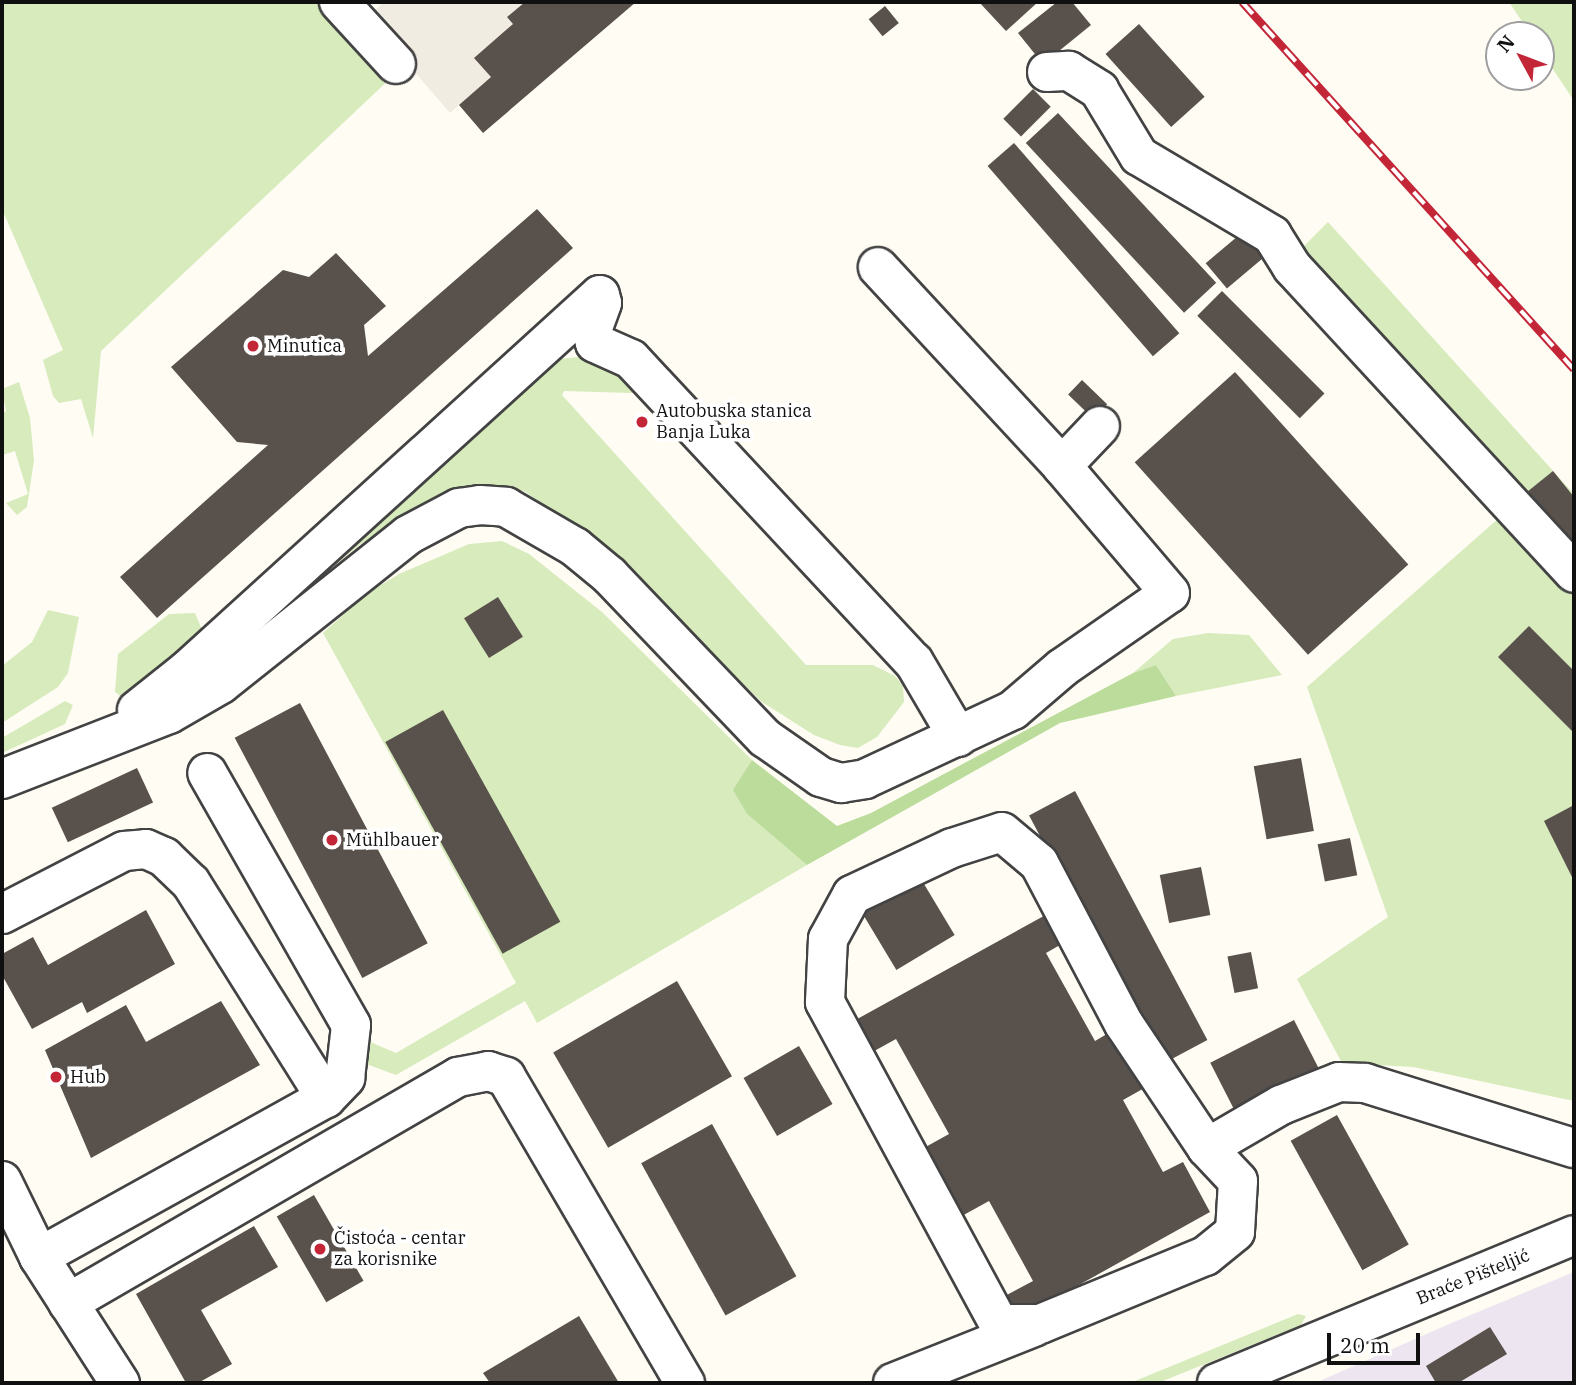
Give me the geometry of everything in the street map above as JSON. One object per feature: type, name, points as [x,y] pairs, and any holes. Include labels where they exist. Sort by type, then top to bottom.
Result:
[{"type":"street","points":[[339,2],[396,64]]},
{"type":"street","points":[[1047,72],[1069,71],[1099,90],[1139,156],[1272,235],[1292,267],[1574,573]]},
{"type":"street","points":[[2,779],[101,738],[169,714],[221,684],[408,535],[459,508],[480,505],[506,508],[575,547],[610,576],[765,738],[821,777],[841,783],[865,779],[1013,710],[1062,668],[1170,593],[1062,466],[878,268]]},
{"type":"street","points":[[101,738],[186,671],[407,450],[602,297],[593,324],[596,343],[631,359],[914,662],[958,737]]},
{"type":"street","points":[[1062,466],[1100,426]]},
{"type":"street","points":[[39,1257],[326,1098],[345,1078],[351,1025],[207,773]]},
{"type":"street","points":[[893,1383],[1040,1324],[1205,1256],[1235,1232],[1238,1181],[1207,1148],[1124,1024],[1039,863],[1002,832],[952,848],[852,895],[828,939],[825,1002],[999,1324],[1040,1324]]},
{"type":"street","points":[[2,914],[124,850],[146,849],[164,856],[191,883],[326,1098]]},
{"type":"street","points":[[68,1303],[458,1077],[488,1071],[506,1077],[685,1383]]},
{"type":"street","points":[[1207,1148],[1281,1105],[1339,1082],[1365,1083],[1574,1148]]},
{"type":"street","points":[[2,1181],[39,1257],[120,1383]]},
{"type":"street","name":"Braće Pišteljić","points":[[1217,1383],[1574,1235]]},
{"type":"shaded area","points":[[384,2],[525,2],[507,17],[513,24],[475,58],[491,77],[450,113],[367,17]]},
{"type":"shaded area","points":[[1574,1272],[1574,1383],[1315,1383],[1449,1324]]},
{"type":"green space","points":[[2,2],[328,2],[393,76],[101,351],[93,438],[81,399],[59,403],[53,396],[43,360],[63,350],[2,209]]},
{"type":"green space","points":[[1509,2],[1574,2],[1574,101],[1555,72],[1555,21],[1522,21]]},
{"type":"green space","points":[[1328,222],[1574,494],[1574,1101],[1413,1067],[1342,1063],[1297,979],[1388,917],[1307,687],[1499,518],[1279,271]]},
{"type":"green space","points":[[594,355],[639,389],[631,393],[564,391],[562,395],[806,665],[873,665],[895,676],[903,686],[904,702],[877,737],[858,748],[840,745],[814,735],[762,702],[702,647],[617,556],[524,491],[484,487],[453,494],[361,544],[273,615],[552,360]]},
{"type":"green space","points":[[19,382],[30,418],[34,460],[27,507],[17,515],[6,503],[28,494],[15,451],[2,455],[2,413],[6,411],[2,389]]},
{"type":"green space","points":[[502,541],[529,554],[602,612],[752,760],[734,791],[747,814],[807,865],[537,1023],[525,1001],[396,1075],[358,1061],[368,1041],[396,1053],[516,983],[323,633],[368,593],[399,574],[469,544]]},
{"type":"green space","points":[[48,610],[79,617],[68,673],[58,687],[2,723],[2,666],[32,642]]},
{"type":"green space","points":[[195,613],[203,632],[168,665],[122,697],[115,692],[118,654],[169,614]]},
{"type":"green space","points":[[1208,633],[1249,635],[1282,675],[1176,696],[1156,665],[1133,673],[1173,639]]},
{"type":"green space","points":[[1156,665],[1176,696],[1060,723],[807,865],[747,814],[733,790],[752,760],[837,826],[871,813],[1133,673]]},
{"type":"green space","points":[[65,701],[73,705],[65,724],[2,753],[2,738]]},
{"type":"green space","points":[[1298,1314],[1306,1316],[1301,1325],[1158,1383],[1130,1383]]},
{"type":"building","points":[[525,2],[636,2],[483,133],[459,105],[491,77],[474,58],[513,24],[507,17]]},
{"type":"building","points":[[979,2],[1038,2],[1006,31]]},
{"type":"building","points":[[1057,2],[1072,2],[1091,25],[1043,64],[1018,33]]},
{"type":"building","points":[[885,6],[899,23],[883,36],[869,19]]},
{"type":"building","points":[[1139,24],[1205,97],[1171,127],[1106,54]]},
{"type":"building","points":[[1033,89],[1051,107],[1021,136],[1003,119]]},
{"type":"building","points":[[1058,113],[1216,283],[1184,313],[1026,143]]},
{"type":"building","points":[[1014,143],[1179,333],[1153,356],[988,166]]},
{"type":"building","points":[[537,209],[573,248],[157,618],[120,577],[268,445],[237,442],[171,367],[283,270],[309,277],[336,253],[386,306],[364,325],[368,356]]},
{"type":"building","points":[[1244,231],[1265,256],[1227,288],[1206,263]]},
{"type":"building","points":[[1222,291],[1325,394],[1300,418],[1197,316]]},
{"type":"building","points":[[1235,372],[1408,564],[1308,655],[1135,462]]},
{"type":"building","points":[[1082,380],[1107,404],[1093,419],[1068,394]]},
{"type":"building","points":[[1553,471],[1574,497],[1574,550],[1527,492]]},
{"type":"building","points":[[498,597],[523,637],[489,658],[464,618]]},
{"type":"building","points":[[1529,626],[1574,671],[1574,733],[1498,657]]},
{"type":"building","name":"Mühlbauer","points":[[300,703],[428,943],[362,978],[235,738]]},
{"type":"building","points":[[443,710],[560,922],[503,954],[385,742]]},
{"type":"building","points":[[1301,758],[1314,831],[1267,839],[1254,766]]},
{"type":"building","points":[[137,768],[153,802],[68,842],[52,808]]},
{"type":"building","points":[[1075,791],[1207,1040],[1161,1064],[1029,815]]},
{"type":"building","points":[[1574,805],[1574,881],[1544,821]]},
{"type":"building","points":[[1350,838],[1357,875],[1325,882],[1318,844]]},
{"type":"building","points":[[1201,867],[1210,915],[1169,923],[1160,875]]},
{"type":"building","points":[[915,869],[955,935],[896,970],[857,904]]},
{"type":"building","points":[[146,910],[175,964],[87,1013],[82,1002],[32,1029],[2,975],[2,954],[33,937],[48,965]]},
{"type":"building","points":[[1051,912],[1067,941],[1046,953],[1095,1041],[1117,1028],[1148,1086],[1123,1100],[1163,1172],[1183,1162],[1210,1212],[1016,1320],[1003,1297],[1033,1281],[989,1201],[960,1217],[922,1149],[949,1134],[896,1039],[867,1055],[850,1023]]},
{"type":"building","points":[[1251,952],[1258,988],[1235,993],[1227,957]]},
{"type":"building","points":[[677,981],[732,1076],[608,1148],[553,1052]]},
{"type":"building","points":[[221,1001],[260,1065],[91,1158],[45,1050],[126,1005],[146,1042]]},
{"type":"building","points":[[1294,1020],[1321,1073],[1237,1115],[1210,1063]]},
{"type":"building","points":[[799,1046],[833,1104],[777,1136],[744,1078]]},
{"type":"building","points":[[1337,1115],[1409,1244],[1362,1270],[1291,1141]]},
{"type":"building","points":[[712,1124],[796,1276],[726,1315],[641,1163]]},
{"type":"building","name":"Čistoća - centar za korisnike","points":[[314,1195],[364,1281],[326,1302],[277,1216]]},
{"type":"building","points":[[254,1226],[278,1267],[201,1310],[232,1364],[198,1383],[186,1383],[136,1294]]},
{"type":"building","points":[[579,1316],[619,1383],[490,1383],[483,1373]]},
{"type":"building","points":[[1490,1327],[1507,1354],[1458,1383],[1436,1383],[1426,1366]]},
{"type":"railway","points":[[1242,2],[1574,369]]},
{"type":"place","name":"Minutica","points":[[253,346]]},
{"type":"place","name":"Autobuska stanica Banja Luka","points":[[642,422]]},
{"type":"place","name":"Mühlbauer","points":[[332,840]]},
{"type":"place","name":"Hub","points":[[56,1077]]},
{"type":"place","name":"Čistoća - centar za korisnike","points":[[320,1249]]}]
